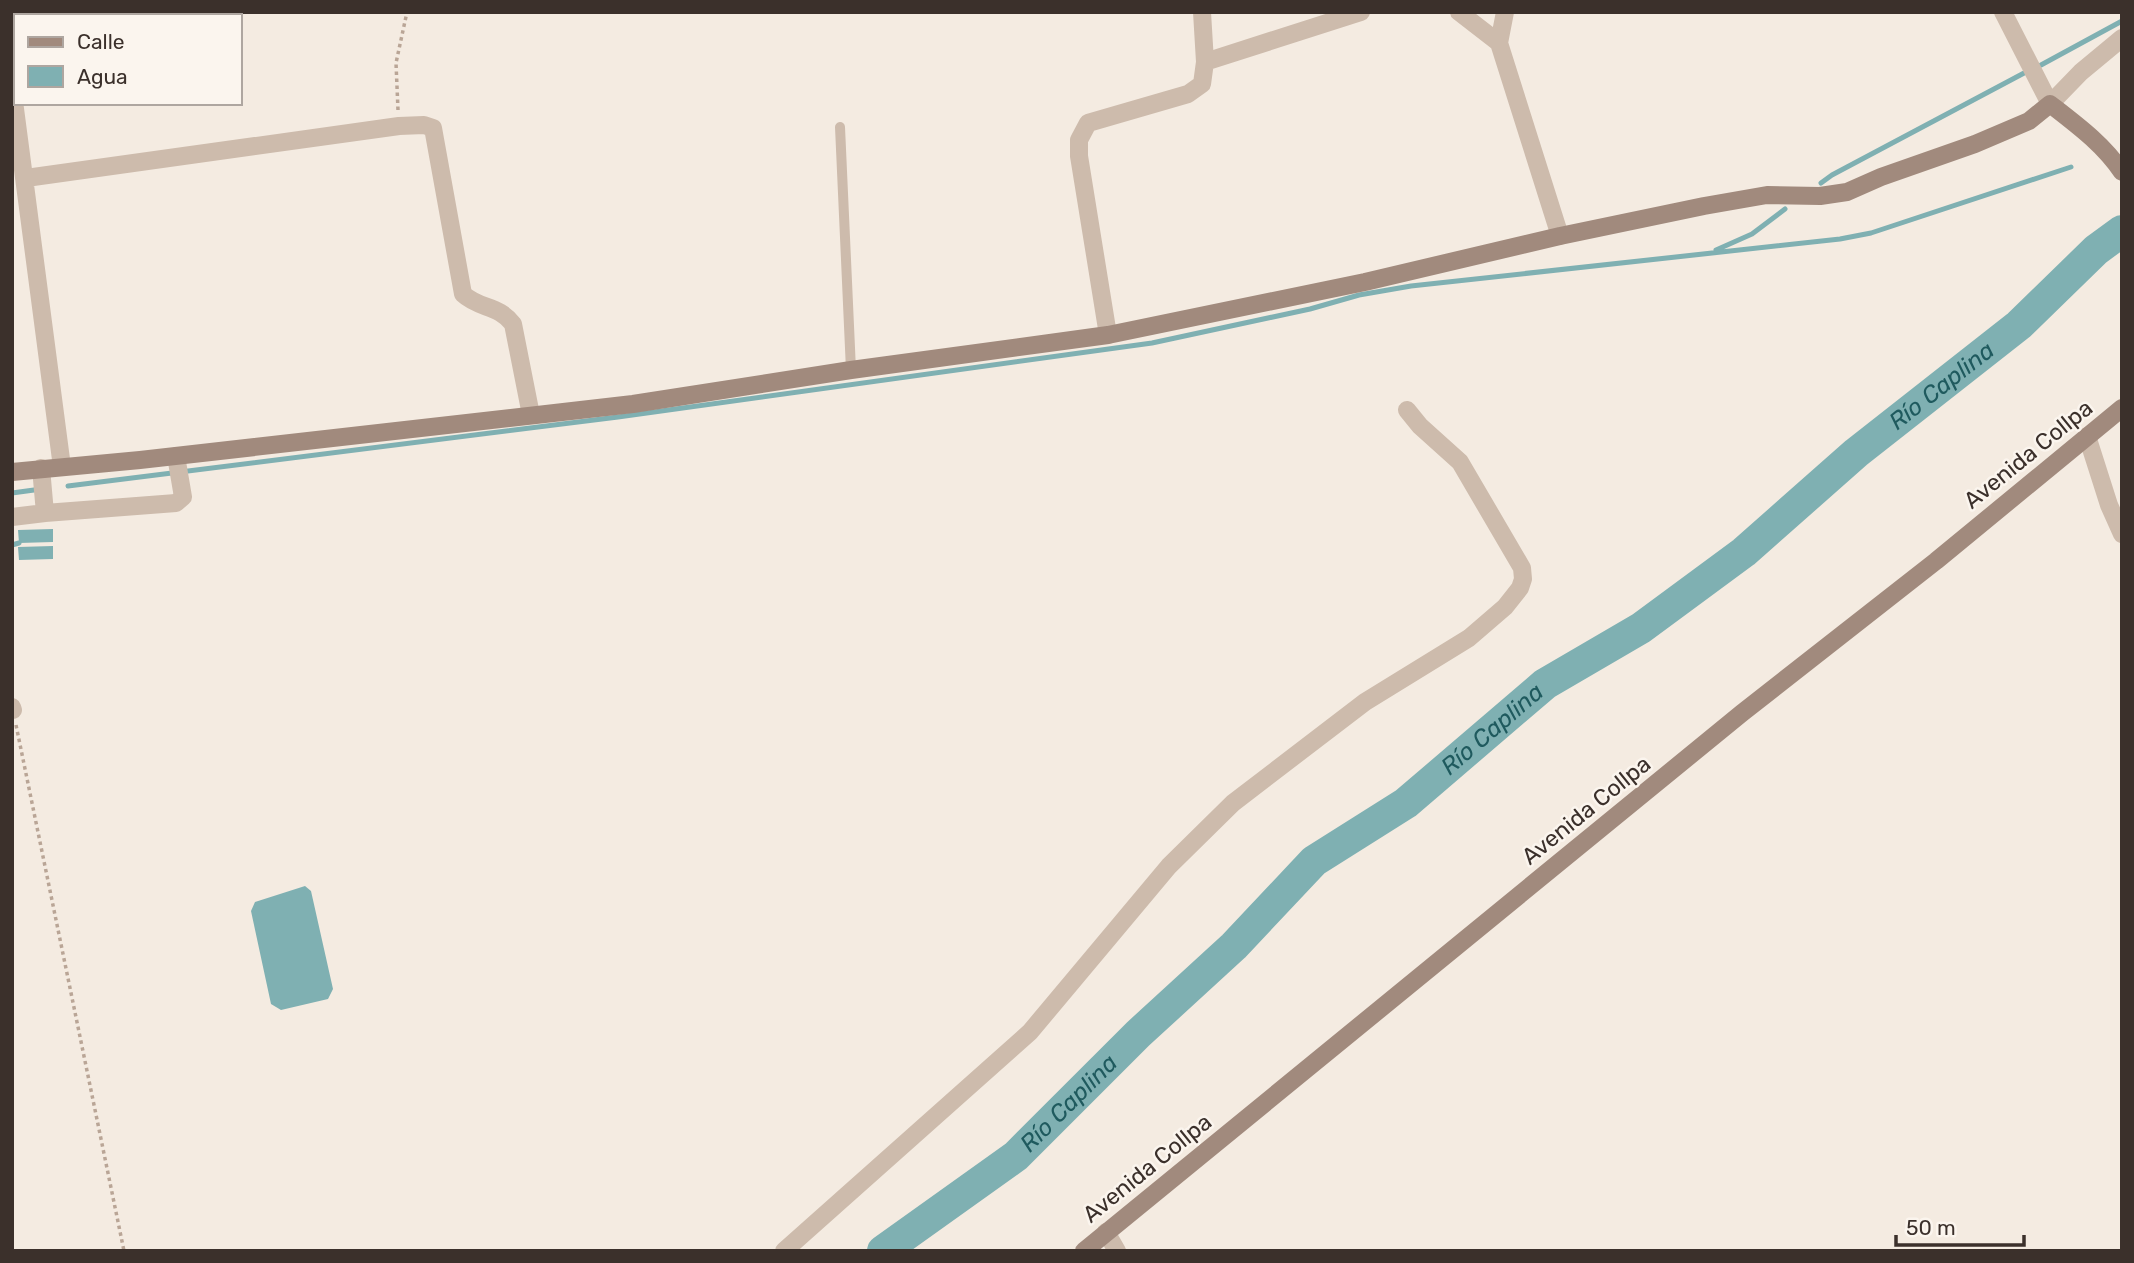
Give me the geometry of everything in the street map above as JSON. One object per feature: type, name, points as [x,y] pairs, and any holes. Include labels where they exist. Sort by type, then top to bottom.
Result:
[{"type":"street","points":[[1108,335],[1079,156],[1079,140],[1088,123],[1188,94],[1202,84],[1205,62],[1202,12]]},
{"type":"street","points":[[1205,62],[1361,12]]},
{"type":"street","points":[[1459,12],[1499,43]]},
{"type":"street","points":[[1505,12],[1499,43],[1560,236]]},
{"type":"street","points":[[2003,12],[2050,104],[2102,146],[2122,172]]},
{"type":"street","points":[[12,471],[62,467],[178,470],[531,415],[633,404],[852,370],[1108,335],[1365,282],[1560,236],[1766,195],[1820,196],[1847,192],[2029,121],[2122,38]]},
{"type":"street","points":[[15,105],[62,467]]},
{"type":"street","points":[[26,178],[399,126],[424,125],[433,128],[463,294],[471,302],[505,314],[513,324],[531,415]]},
{"type":"street","name":"Avenida Collpa","points":[[1084,1251],[1742,713],[1936,561],[2122,408]]},
{"type":"street","points":[[784,1251],[1030,1032],[1169,866],[1233,803],[1365,702],[1469,638],[1505,607],[1520,588],[1522,568],[1460,462],[1420,426],[1407,410]]},
{"type":"street","points":[[2087,436],[2115,501],[2122,534]]},
{"type":"street","points":[[41,468],[45,513]]},
{"type":"street","points":[[12,517],[176,503],[183,497],[178,470]]},
{"type":"street","points":[[1106,1232],[1117,1251]]},
{"type":"lane","points":[[840,127],[852,370]]},
{"type":"path","points":[[399,126],[396,63],[407,12]]},
{"type":"path","points":[[13,708],[124,1251]]},
{"type":"water","points":[[53,529],[53,542],[19,543],[18,530]]},
{"type":"water","points":[[53,546],[53,559],[19,560],[18,547]]},
{"type":"water","points":[[305,886],[311,891],[333,989],[328,999],[281,1010],[271,1004],[251,911],[255,902]]},
{"type":"waterway","points":[[2041,65],[2122,21]]},
{"type":"waterway","points":[[1821,183],[2026,72]]},
{"type":"waterway","points":[[68,486],[618,417],[1152,343],[1310,309],[1359,295],[1411,286],[1840,239],[1871,233],[2071,167]]},
{"type":"waterway","points":[[1716,250],[1752,234],[1785,209]]},
{"type":"waterway","name":"Río Caplina","points":[[883,1251],[1016,1156],[1138,1034],[1234,946],[1314,861],[1406,803],[1545,684],[1641,628],[1744,552],[1856,453],[2019,325],[2096,250],[2122,231]]},
{"type":"waterway","points":[[12,493],[34,490]]},
{"type":"waterway","points":[[12,545],[19,543]]}]
